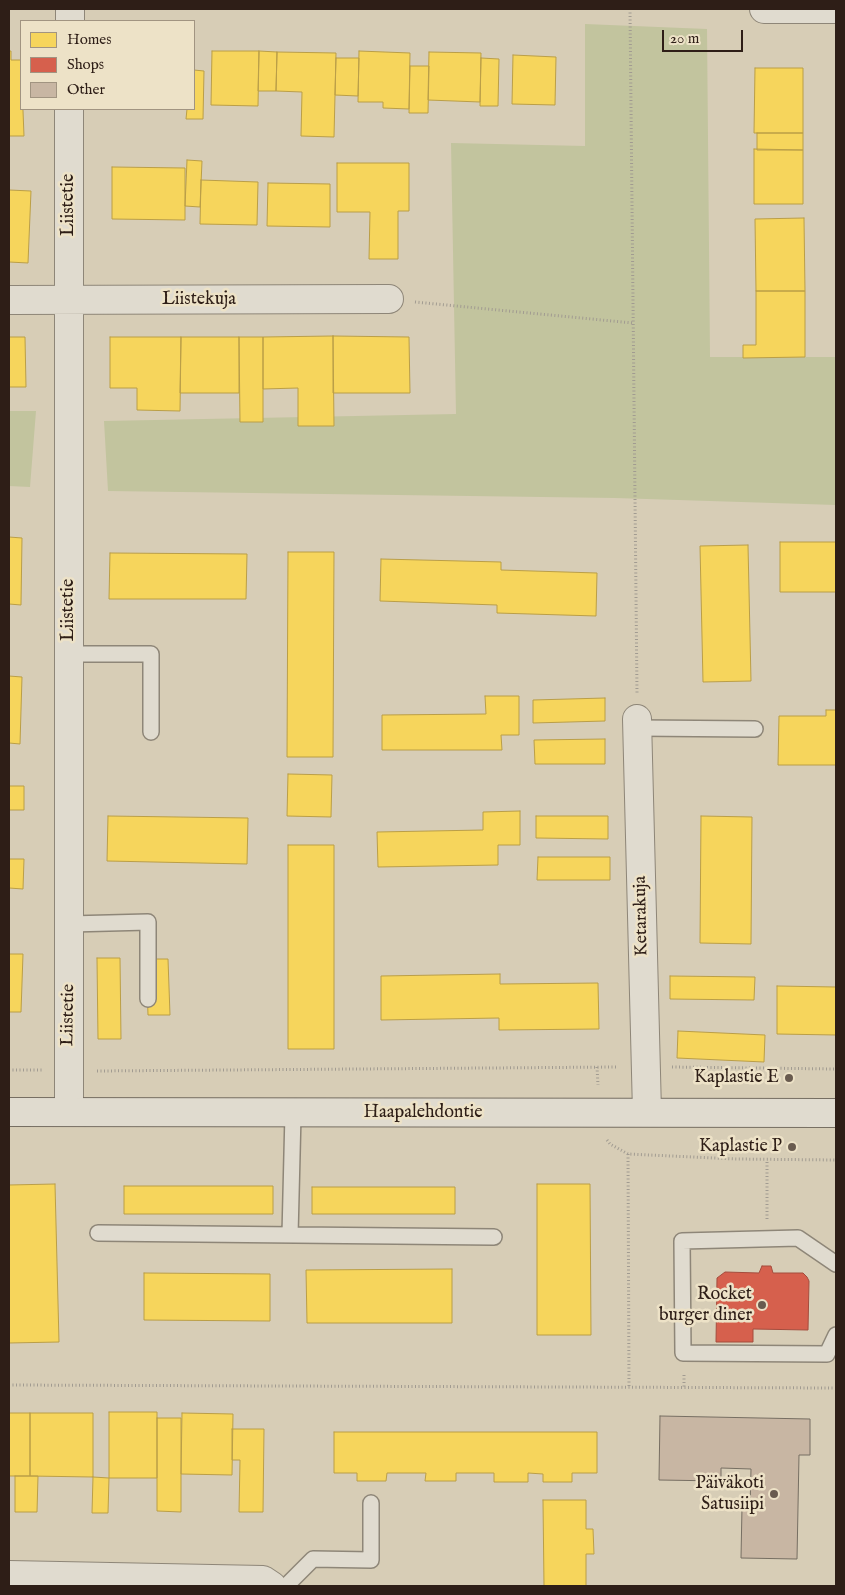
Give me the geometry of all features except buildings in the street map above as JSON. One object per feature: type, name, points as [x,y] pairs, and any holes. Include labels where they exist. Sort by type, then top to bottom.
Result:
[{"type":"street","points":[[764,9],[836,9]]},
{"type":"street","name":"Liistetie","points":[[69,110],[69,1112]]},
{"type":"street","name":"Liistekuja","points":[[9,300],[390,299]]},
{"type":"street","name":"Ketarakuja","points":[[638,724],[647,1112]]},
{"type":"street","name":"Haapalehdontie","points":[[9,1112],[293,1114],[836,1113]]},
{"type":"street","points":[[9,1575],[264,1580],[272,1586]]},
{"type":"lane","points":[[69,654],[151,654],[151,732]]},
{"type":"lane","points":[[638,724],[755,729]]},
{"type":"lane","points":[[70,924],[148,922],[148,999]]},
{"type":"lane","points":[[290,1235],[293,1114]]},
{"type":"lane","points":[[98,1232],[494,1237]]},
{"type":"lane","points":[[836,1264],[798,1238],[682,1241],[683,1353],[827,1354],[836,1335]]},
{"type":"lane","points":[[286,1586],[313,1559],[371,1560],[371,1503]]},
{"type":"path","points":[[630,9],[638,724]]},
{"type":"path","points":[[390,299],[633,323]]},
{"type":"path","points":[[9,1070],[646,1067],[836,1069]]},
{"type":"path","points":[[629,1387],[628,1154],[767,1160],[836,1160]]},
{"type":"path","points":[[766,1239],[767,1160]]},
{"type":"path","points":[[9,1385],[836,1388]]},
{"type":"green space","points":[[585,24],[707,29],[710,357],[836,357],[836,505],[615,498],[108,491],[104,421],[456,414],[451,143],[585,146]]},
{"type":"green space","points":[[9,411],[36,411],[30,487],[9,486]]},
{"type":"place","name":"Kaplastie E","points":[[789,1078]]},
{"type":"place","name":"Kaplastie P","points":[[792,1147]]},
{"type":"place","name":"Rocket burger diner","points":[[762,1305]]},
{"type":"place","name":"Päiväkoti Satusiipi","points":[[774,1494]]}]
